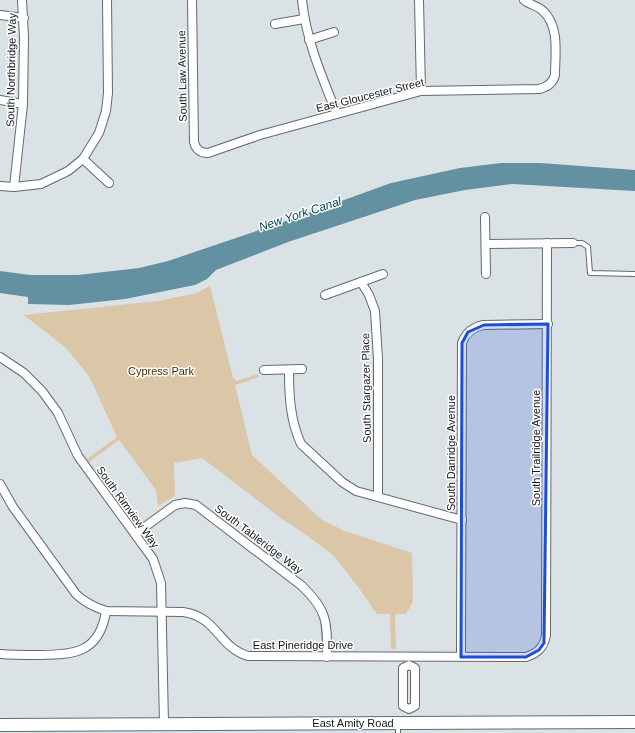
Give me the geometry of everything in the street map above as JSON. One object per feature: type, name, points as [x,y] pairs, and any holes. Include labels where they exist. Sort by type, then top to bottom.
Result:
[{"type":"street","name":"South Northbridge Way","points":[[14,187],[23,104],[24,18],[22,0]]},
{"type":"street","points":[[0,186],[14,187],[41,184],[68,171],[83,159],[99,133],[106,111],[108,93],[107,0]]},
{"type":"street","name":"South Law Avenue","points":[[192,0],[194,142],[198,151]]},
{"type":"street","points":[[302,0],[304,19],[309,40],[337,114]]},
{"type":"street","points":[[419,0],[421,92]]},
{"type":"street","name":"East Gloucester Street","points":[[198,151],[208,153],[260,135],[421,92],[546,88],[554,80],[555,75],[555,35],[553,27],[545,12],[524,0]]},
{"type":"street","points":[[0,15],[24,18]]},
{"type":"street","points":[[275,24],[304,19]]},
{"type":"street","points":[[309,40],[334,32]]},
{"type":"street","points":[[0,100],[23,104]]},
{"type":"street","points":[[83,159],[109,183]]},
{"type":"street","points":[[485,217],[486,274]]},
{"type":"street","points":[[486,244],[573,243]]},
{"type":"street","name":"South Trailridge Avenue","points":[[540,650],[546,635],[548,324],[547,244]]},
{"type":"street","points":[[325,295],[383,274]]},
{"type":"street","name":"South Stargazer Place","points":[[361,282],[369,295],[375,311],[378,359],[378,497]]},
{"type":"street","name":"South Danridge Avenue","points":[[462,656],[462,343],[464,336],[475,327],[484,325],[548,324]]},
{"type":"street","name":"South Rimview Way","points":[[0,357],[24,373],[42,391],[58,413],[78,456],[153,559],[161,583],[164,724]]},
{"type":"street","points":[[264,370],[302,369]]},
{"type":"street","points":[[289,370],[290,409],[297,436],[301,444],[349,487],[378,497],[462,520]]},
{"type":"street","name":"East Pineridge Drive","points":[[0,484],[13,507],[76,594],[84,602],[94,608],[106,611],[192,613],[202,617],[210,624],[233,649],[248,656],[327,657],[409,661],[462,656],[526,657],[540,650]]},
{"type":"street","name":"South Tableridge Way","points":[[135,534],[176,505],[185,503],[196,505],[302,586],[311,595],[324,614],[327,624],[327,657]]},
{"type":"street","points":[[0,654],[70,654],[83,650],[94,641],[101,631],[106,611]]},
{"type":"street","points":[[402,726],[409,709],[415,706],[415,668],[409,661],[404,668],[403,706],[409,709]]},
{"type":"street","name":"East Amity Road","points":[[0,725],[164,724],[402,726],[635,722]]},
{"type":"lane","points":[[573,243],[582,243],[588,247],[590,273],[635,274]]},
{"type":"highlighted area","points":[[548,324],[544,643],[539,650],[526,657],[461,657],[462,343],[468,332],[484,325]]},
{"type":"green space","name":"Cypress Park","points":[[210,286],[233,378],[237,381],[258,374],[259,377],[235,385],[252,455],[322,520],[345,531],[412,553],[413,602],[406,614],[395,614],[396,649],[391,649],[390,614],[377,614],[333,555],[282,519],[202,458],[174,463],[175,496],[158,506],[156,490],[119,440],[89,462],[87,459],[117,437],[89,376],[66,348],[24,315],[158,301],[197,293]]},
{"type":"water","points":[[501,163],[540,163],[635,170],[635,191],[512,184],[465,190],[415,200],[288,242],[216,270],[207,279],[195,285],[125,299],[69,305],[28,304],[28,297],[0,293],[0,271],[30,275],[78,275],[139,268],[168,261],[286,221],[391,183],[460,168]]},
{"type":"water label","name":"New York Canal","points":[[300,214]]}]
